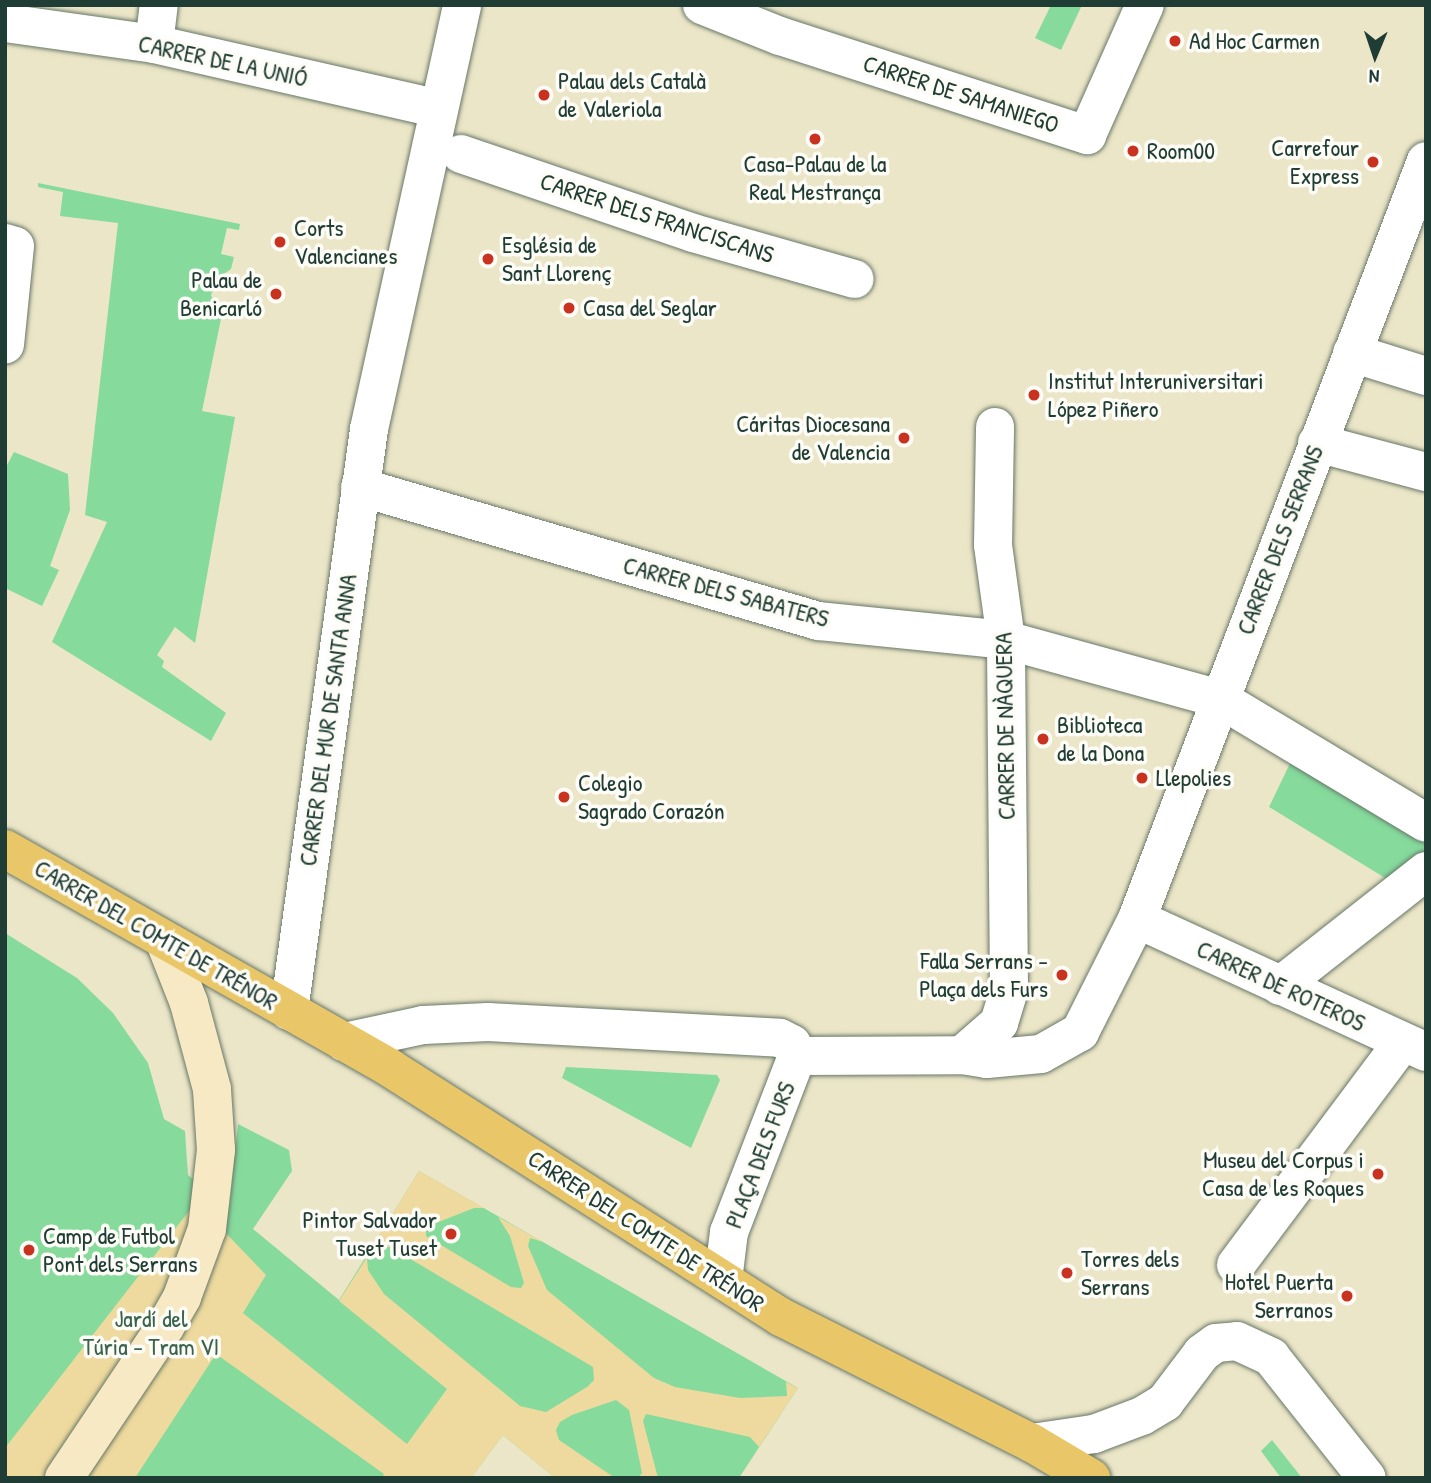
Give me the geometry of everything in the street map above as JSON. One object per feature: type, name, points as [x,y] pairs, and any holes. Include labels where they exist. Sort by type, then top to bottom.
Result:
[{"type":"main road","name":"CARRER DEL COMTE DE TRÉNOR","points":[[5,849],[344,1042],[812,1334],[1032,1443],[1091,1478]]},
{"type":"main road","points":[[64,1478],[182,1297],[207,1229],[216,1150],[212,1089],[189,1003],[165,942]]},
{"type":"street","points":[[154,44],[159,5]]},
{"type":"street","name":"CARRER DEL MUR DE SANTA ANNA","points":[[289,1011],[369,429],[462,5]]},
{"type":"street","name":"CARRER DE SAMANIEGO","points":[[702,5],[781,21],[1087,135],[1145,5]]},
{"type":"street","name":"CARRER DE LA UNIÓ","points":[[5,23],[154,44],[439,108]]},
{"type":"street","name":"CARRER DELS FRANCISCANS","points":[[461,154],[693,233],[855,279]]},
{"type":"street","name":"CARRER DELS SERRANS","points":[[1137,919],[1352,353],[1412,238],[1426,162]]},
{"type":"street","points":[[5,243],[15,246],[5,344]]},
{"type":"street","points":[[1352,353],[1426,376]]},
{"type":"street","name":"CARRER DE NÀQUERA","points":[[962,1055],[999,1023],[1009,990],[1006,640],[993,545],[995,427]]},
{"type":"street","points":[[1317,443],[1426,471]]},
{"type":"street","name":"CARRER DELS SABATERS","points":[[360,487],[819,621],[1006,640],[1220,699],[1426,823]]},
{"type":"street","points":[[1280,986],[1426,871]]},
{"type":"street","points":[[344,1042],[423,1025],[488,1022],[789,1047],[962,1055],[987,1059],[1041,1054],[1080,1032],[1137,919]]},
{"type":"street","name":"CARRER DE ROTEROS","points":[[1137,919],[1414,1047]]},
{"type":"street","name":"PLAÇA DELS FURS","points":[[723,1280],[729,1232],[789,1047]]},
{"type":"street","points":[[1236,1265],[1414,1047]]},
{"type":"street","points":[[1032,1443],[1094,1434],[1142,1416],[1165,1402],[1202,1353],[1216,1343],[1237,1341],[1271,1357],[1367,1478]]},
{"type":"green space","points":[[1051,5],[1082,5],[1061,50],[1035,38]]},
{"type":"green space","points":[[38,183],[240,224],[239,230],[227,228],[221,254],[234,257],[231,269],[218,278],[211,295],[221,319],[202,411],[235,417],[195,643],[175,627],[157,655],[164,661],[162,667],[226,713],[211,741],[52,642],[107,522],[85,515],[118,223],[60,216],[63,192],[38,187]]},
{"type":"green space","points":[[14,452],[68,474],[70,510],[50,566],[59,570],[42,606],[5,588],[5,469]]},
{"type":"green space","points":[[1294,755],[1426,831],[1426,859],[1395,884],[1269,807]]},
{"type":"green space","name":"Jardí del Túria - Tram VI","points":[[5,933],[77,978],[113,1013],[148,1063],[164,1119],[185,1131],[188,1175],[229,1209],[238,1124],[289,1150],[292,1171],[253,1229],[339,1300],[419,1171],[798,1388],[739,1478],[555,1478],[503,1435],[471,1478],[5,1478]]},
{"type":"green space","points":[[566,1067],[717,1075],[720,1080],[691,1148],[562,1078]]},
{"type":"green space","points":[[1272,1440],[1302,1478],[1281,1478],[1261,1451]]},
{"type":"sand","points":[[419,1171],[484,1208],[474,1208],[426,1227],[426,1236],[511,1287],[521,1288],[524,1283],[510,1236],[498,1217],[543,1242],[530,1238],[528,1246],[547,1290],[654,1378],[675,1387],[740,1398],[787,1396],[786,1382],[798,1388],[759,1447],[750,1437],[646,1414],[643,1421],[658,1478],[638,1478],[642,1473],[629,1410],[616,1400],[572,1415],[560,1422],[556,1430],[559,1440],[615,1478],[555,1478],[503,1435],[471,1478],[382,1478],[384,1474],[216,1354],[135,1478],[5,1478],[5,1448],[196,1202],[266,1275],[243,1313],[407,1444],[447,1389],[339,1301],[367,1257],[368,1270],[384,1294],[520,1406],[546,1412],[587,1387],[594,1380],[593,1367],[390,1247],[372,1247]]},
{"type":"place","name":"Ad Hoc Carmen","points":[[1175,41]]},
{"type":"place","name":"Palau dels Català de Valeriola","points":[[544,95]]},
{"type":"place","name":"Casa-Palau de la Real Mestrança","points":[[815,139]]},
{"type":"place","name":"Room00","points":[[1133,151]]},
{"type":"place","name":"Carrefour Express","points":[[1373,162]]},
{"type":"place","name":"Corts Valencianes","points":[[280,242]]},
{"type":"place","name":"Església de Sant Llorenç","points":[[488,259]]},
{"type":"place","name":"Palau de Benicarló","points":[[276,294]]},
{"type":"place","name":"Casa del Seglar","points":[[569,308]]},
{"type":"place","name":"Institut Interuniversitari López Piñero","points":[[1034,395]]},
{"type":"place","name":"Cáritas Diocesana de Valencia","points":[[904,438]]},
{"type":"place","name":"Biblioteca de la Dona","points":[[1043,739]]},
{"type":"place","name":"Llepolies","points":[[1142,778]]},
{"type":"place","name":"Colegio Sagrado Corazón","points":[[564,797]]},
{"type":"place","name":"Falla Serrans - Plaça dels Furs","points":[[1062,975]]},
{"type":"place","name":"Museu del Corpus i Casa de les Roques","points":[[1378,1174]]},
{"type":"place","name":"Pintor Salvador Tuset Tuset","points":[[451,1234]]},
{"type":"place","name":"Camp de Futbol Pont dels Serrans","points":[[29,1250]]},
{"type":"place","name":"Torres dels Serrans","points":[[1067,1273]]},
{"type":"place","name":"Hotel Puerta Serranos","points":[[1347,1296]]}]
